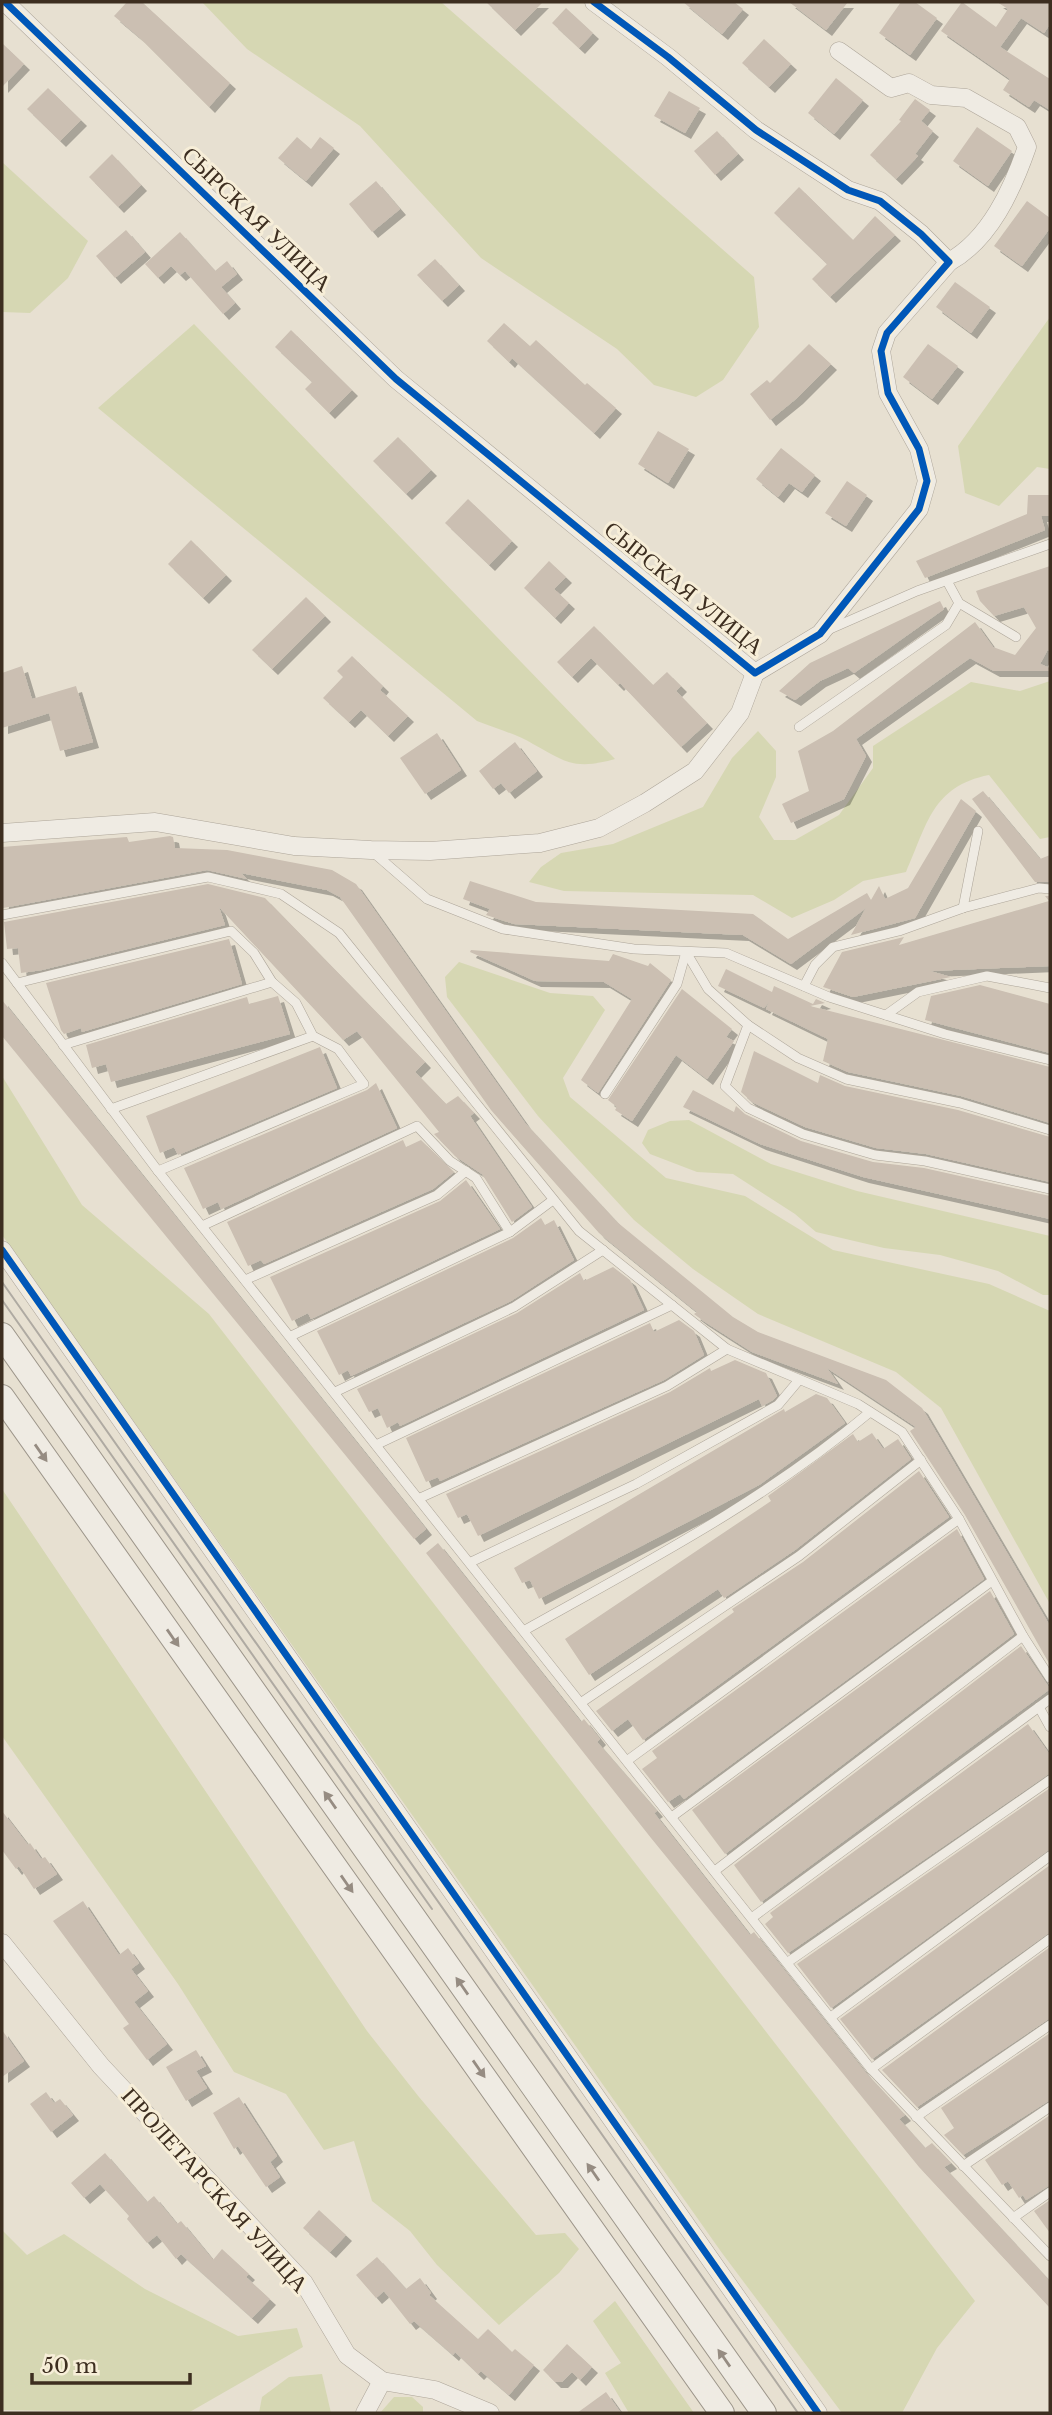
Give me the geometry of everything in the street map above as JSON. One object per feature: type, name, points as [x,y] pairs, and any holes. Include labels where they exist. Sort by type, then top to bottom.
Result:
[{"type":"main road","points":[[2,1335],[764,2413]]},
{"type":"main road","points":[[2,1397],[722,2413]]},
{"type":"street","name":"СЫРСКАЯ УЛИЦА","points":[[5,2],[396,379],[755,673],[820,634],[919,509],[927,481],[919,449],[888,393],[881,351],[887,333],[949,262],[968,251],[999,210],[1017,175],[1027,147],[1017,127],[966,98],[931,95],[909,83],[891,88],[839,51]]},
{"type":"street","points":[[594,2],[668,57],[756,130],[848,190],[880,201],[921,234],[949,262]]},
{"type":"street","points":[[2,833],[155,822],[294,846],[430,851],[540,843],[598,828],[645,803],[695,771],[740,713],[755,673]]},
{"type":"street","points":[[2,1250],[818,2413]]},
{"type":"street","name":"ПРОЛЕТАРСКАЯ УЛИЦА","points":[[2,1942],[101,2066],[304,2283],[347,2355],[382,2381],[435,2390],[490,2413]]},
{"type":"street","points":[[365,2413],[382,2381]]},
{"type":"lane","points":[[820,634],[947,581],[1050,544]]},
{"type":"lane","points":[[947,581],[959,603],[1016,637]]},
{"type":"lane","points":[[799,727],[946,625],[959,603]]},
{"type":"lane","points":[[963,908],[978,831]]},
{"type":"lane","points":[[371,850],[427,900],[503,929],[634,949],[726,954],[804,986],[886,1015],[945,1034],[1050,1060]]},
{"type":"lane","points":[[2,915],[208,877],[281,894],[339,933],[579,1231],[727,1349],[870,1412],[902,1432],[959,1519],[1023,1636],[1050,1678]]},
{"type":"lane","points":[[804,986],[815,965],[833,947],[898,931],[963,908],[1040,888],[1050,889]]},
{"type":"lane","points":[[17,983],[232,931],[254,954],[272,982],[296,1003],[313,1036],[338,1049],[364,1084],[158,1171]]},
{"type":"lane","points":[[686,952],[708,989],[748,1026],[798,1058],[846,1079],[903,1094],[960,1103],[1050,1130]]},
{"type":"lane","points":[[605,1094],[677,984],[686,952]]},
{"type":"lane","points":[[2,963],[158,1171],[378,1444],[871,2069],[1050,2256]]},
{"type":"lane","points":[[886,1015],[918,992],[987,976],[1050,988]]},
{"type":"lane","points":[[63,1045],[272,982]]},
{"type":"lane","points":[[748,1026],[725,1086],[748,1108],[803,1134],[875,1155],[925,1161],[1050,1189]]},
{"type":"lane","points":[[111,1109],[313,1036]]},
{"type":"lane","points":[[202,1226],[418,1126],[450,1161],[476,1178],[510,1232]]},
{"type":"lane","points":[[245,1280],[437,1195],[466,1171]]},
{"type":"lane","points":[[291,1336],[510,1232],[553,1200]]},
{"type":"lane","points":[[335,1392],[514,1307],[603,1250]]},
{"type":"lane","points":[[378,1444],[672,1305]]},
{"type":"lane","points":[[420,1498],[667,1386],[727,1349]]},
{"type":"lane","points":[[471,1562],[636,1484],[778,1405],[799,1380]]},
{"type":"lane","points":[[525,1630],[728,1517],[823,1451],[870,1412]]},
{"type":"lane","points":[[582,1702],[799,1556],[921,1460]]},
{"type":"lane","points":[[628,1760],[959,1519]]},
{"type":"lane","points":[[673,1816],[992,1581]]},
{"type":"lane","points":[[716,1870],[1023,1636]]},
{"type":"lane","points":[[753,1917],[1050,1699]]},
{"type":"lane","points":[[1040,1707],[1050,1727]]},
{"type":"lane","points":[[788,1962],[1050,1780]]},
{"type":"lane","points":[[831,2017],[1050,1856]]},
{"type":"lane","points":[[871,2069],[1050,1939]]},
{"type":"lane","points":[[916,2117],[1050,2025]]},
{"type":"lane","points":[[963,2166],[1050,2107]]},
{"type":"lane","points":[[1013,2218],[1050,2192]]},
{"type":"green space","points":[[202,2],[441,2],[754,277],[759,327],[723,380],[696,397],[654,385],[617,349],[481,258],[360,126],[247,49]]},
{"type":"green space","points":[[2,162],[88,241],[68,278],[30,313],[2,312]]},
{"type":"green space","points":[[1050,317],[1050,469],[1037,467],[999,506],[965,493],[958,446]]},
{"type":"green space","points":[[194,324],[615,759],[590,764],[572,763],[520,737],[477,721],[98,408]]},
{"type":"green space","points":[[1050,681],[1050,837],[1040,839],[989,775],[970,780],[943,798],[926,824],[906,872],[863,881],[834,900],[792,918],[753,895],[564,891],[529,882],[541,867],[561,853],[613,844],[703,807],[732,758],[758,731],[776,751],[776,777],[759,817],[774,840],[795,840],[839,815],[873,768],[873,746],[971,682],[1020,691]]},
{"type":"green space","points":[[459,962],[550,993],[593,996],[605,1010],[563,1078],[570,1097],[666,1178],[745,1196],[833,1250],[989,1284],[1050,1311],[1050,1604],[941,1408],[896,1372],[758,1314],[693,1269],[634,1220],[538,1116],[447,997],[445,977]]},
{"type":"green space","points":[[2,1076],[82,1205],[209,1314],[975,2301],[937,2348],[902,2413],[842,2413],[722,2253],[2,1235]]},
{"type":"green space","points":[[689,1120],[771,1164],[857,1191],[1050,1236],[1050,1295],[1043,1295],[998,1271],[940,1255],[884,1248],[816,1232],[795,1214],[733,1174],[697,1172],[650,1154],[642,1143],[648,1130],[670,1121]]},
{"type":"green space","points":[[2,1489],[367,2031],[536,2235],[565,2233],[579,2249],[559,2273],[499,2325],[437,2265],[410,2231],[372,2201],[354,2141],[324,2150],[286,2094],[234,2072],[178,1984],[2,1736]]},
{"type":"green space","points":[[2,2230],[27,2255],[64,2234],[145,2289],[238,2336],[297,2328],[303,2347],[188,2413],[2,2410]]},
{"type":"green space","points":[[615,2301],[694,2413],[629,2413],[605,2373],[621,2363],[593,2321]]},
{"type":"green space","points":[[322,2374],[331,2413],[259,2413],[262,2397],[289,2377]]},
{"type":"green space","points":[[394,2397],[412,2397],[423,2407],[423,2413],[380,2413]]},
{"type":"building","points":[[127,2],[142,2],[230,83],[209,107],[139,37],[114,16]]},
{"type":"building","points":[[486,2],[543,2],[515,30]]},
{"type":"building","points":[[683,2],[734,2],[743,9],[722,34]]},
{"type":"building","points":[[789,2],[848,2],[826,30]]},
{"type":"building","points":[[901,2],[915,2],[937,18],[910,55],[879,33]]},
{"type":"building","points":[[962,2],[996,27],[1008,9],[997,2],[1050,2],[1050,24],[1044,33],[1021,18],[1000,47],[1050,79],[1050,110],[1034,100],[1029,107],[1003,90],[1010,79],[941,31]]},
{"type":"building","points":[[566,8],[593,33],[579,48],[552,23]]},
{"type":"building","points":[[764,39],[791,64],[769,87],[742,63]]},
{"type":"building","points":[[2,43],[24,64],[2,87]]},
{"type":"building","points":[[836,78],[863,100],[834,134],[808,113]]},
{"type":"building","points":[[48,88],[81,120],[60,141],[27,109]]},
{"type":"building","points":[[669,91],[700,108],[685,133],[654,116]]},
{"type":"building","points":[[915,99],[930,110],[921,121],[933,131],[915,154],[918,156],[896,179],[870,155],[901,121],[899,120]]},
{"type":"building","points":[[977,127],[1012,151],[988,186],[953,161]]},
{"type":"building","points":[[717,131],[738,154],[715,175],[694,151]]},
{"type":"building","points":[[297,137],[311,149],[320,137],[334,148],[306,181],[278,158]]},
{"type":"building","points":[[112,154],[141,185],[118,207],[89,177]]},
{"type":"building","points":[[376,181],[400,209],[372,232],[349,204]]},
{"type":"building","points":[[799,187],[853,240],[875,216],[895,235],[830,297],[812,279],[827,264],[774,213]]},
{"type":"building","points":[[1027,201],[1050,218],[1050,228],[1022,266],[994,246]]},
{"type":"building","points":[[126,230],[145,252],[115,278],[96,256]]},
{"type":"building","points":[[180,232],[215,271],[227,261],[237,274],[221,287],[235,303],[223,314],[185,271],[180,275],[171,266],[158,278],[145,264]]},
{"type":"building","points":[[435,259],[459,285],[442,301],[417,275]]},
{"type":"building","points":[[955,282],[990,307],[971,333],[936,307]]},
{"type":"building","points":[[504,323],[530,346],[536,340],[585,385],[587,383],[616,408],[594,433],[512,358],[509,362],[487,341]]},
{"type":"building","points":[[291,330],[352,390],[329,413],[305,389],[312,382],[275,347]]},
{"type":"building","points":[[809,344],[831,364],[770,420],[750,394],[767,380],[770,383]]},
{"type":"building","points":[[928,344],[958,366],[932,399],[903,377]]},
{"type":"building","points":[[658,431],[689,449],[668,483],[638,464]]},
{"type":"building","points":[[398,437],[431,470],[406,494],[373,461]]},
{"type":"building","points":[[781,448],[815,475],[802,492],[789,483],[778,497],[756,479]]},
{"type":"building","points":[[847,481],[867,495],[846,526],[825,513]]},
{"type":"building","points":[[1028,495],[1050,495],[1050,516],[1041,516],[1045,530],[925,578],[916,561],[1027,514]]},
{"type":"building","points":[[468,499],[512,541],[489,565],[445,523]]},
{"type":"building","points":[[191,540],[226,575],[203,598],[168,564]]},
{"type":"building","points":[[549,561],[566,577],[554,589],[569,603],[555,618],[524,588]]},
{"type":"building","points":[[1050,566],[1050,653],[1048,649],[1040,664],[1050,668],[1050,671],[994,671],[970,658],[856,739],[866,756],[844,799],[791,823],[782,804],[809,791],[798,751],[833,731],[975,622],[993,647],[1015,655],[1036,628],[1024,607],[994,616],[980,601],[976,591]]},
{"type":"building","points":[[306,597],[325,616],[272,669],[252,650]]},
{"type":"building","points":[[940,601],[944,609],[854,673],[848,668],[820,681],[795,700],[779,691],[810,663]]},
{"type":"building","points":[[594,626],[653,685],[667,672],[681,686],[676,691],[707,723],[681,747],[620,683],[618,685],[591,658],[572,677],[557,662]]},
{"type":"building","points":[[352,656],[383,686],[380,690],[408,716],[388,736],[361,710],[349,722],[323,698],[343,677],[337,671]]},
{"type":"building","points":[[22,666],[32,699],[76,686],[93,742],[60,751],[49,713],[2,728],[2,673]]},
{"type":"building","points":[[437,733],[461,770],[425,794],[400,758]]},
{"type":"building","points":[[515,742],[537,771],[509,793],[501,783],[493,789],[479,771]]},
{"type":"building","points":[[983,791],[1040,859],[1050,855],[1050,882],[1035,882],[972,799]]},
{"type":"building","points":[[961,799],[976,811],[915,918],[851,935],[866,908],[791,964],[743,935],[514,924],[486,915],[490,909],[463,899],[470,881],[536,902],[753,914],[788,939],[867,893],[871,900],[879,886],[885,899],[908,888]]},
{"type":"building","points":[[127,837],[129,842],[173,837],[175,848],[227,850],[332,870],[356,884],[525,1123],[617,1222],[733,1317],[758,1332],[886,1380],[922,1408],[1050,1626],[1050,1665],[965,1515],[910,1431],[916,1427],[827,1368],[838,1384],[752,1352],[694,1314],[697,1312],[599,1233],[491,1110],[340,897],[327,890],[241,873],[247,879],[207,870],[3,908],[2,847]]},
{"type":"building","points":[[208,884],[265,898],[425,1062],[415,1072],[446,1104],[458,1096],[474,1113],[470,1116],[532,1207],[512,1222],[482,1174],[455,1156],[434,1134],[439,1132],[357,1031],[343,1040],[219,907],[225,925],[42,970],[21,973],[18,948],[7,949],[4,922]]},
{"type":"building","points":[[1045,896],[1050,896],[1050,966],[930,971],[951,977],[853,997],[823,987],[842,952],[904,937],[899,945],[1049,901]]},
{"type":"building","points":[[229,939],[242,984],[82,1032],[81,1028],[64,1034],[61,1030],[46,983]]},
{"type":"building","points":[[470,952],[609,961],[613,954],[648,966],[650,963],[671,980],[598,1093],[581,1080],[632,999],[604,982],[535,981]]},
{"type":"building","points":[[726,969],[772,992],[774,986],[813,1004],[816,999],[825,1003],[810,1006],[1050,1067],[1050,1123],[961,1096],[848,1072],[823,1061],[828,1039],[766,1009],[769,1002],[764,1008],[718,986]]},
{"type":"building","points":[[980,985],[1050,1004],[1050,1053],[925,1020],[931,996]]},
{"type":"building","points":[[682,989],[732,1029],[726,1037],[734,1041],[707,1079],[676,1055],[632,1121],[615,1110],[617,1107],[608,1100]]},
{"type":"building","points":[[278,996],[290,1034],[111,1082],[106,1064],[92,1068],[86,1045],[247,997],[249,1004]]},
{"type":"building","points":[[2,1000],[426,1529],[414,1539],[2,1036]]},
{"type":"building","points":[[320,1047],[337,1088],[178,1155],[174,1147],[160,1153],[146,1116]]},
{"type":"building","points":[[754,1051],[818,1083],[820,1075],[845,1086],[958,1110],[1050,1137],[1050,1182],[926,1154],[876,1148],[805,1127],[752,1102],[741,1092]]},
{"type":"building","points":[[376,1083],[397,1128],[221,1209],[218,1202],[203,1209],[184,1168],[367,1090]]},
{"type":"building","points":[[693,1090],[734,1112],[736,1106],[745,1114],[801,1141],[873,1162],[924,1168],[1050,1196],[1050,1219],[863,1177],[760,1144],[683,1107]]},
{"type":"building","points":[[403,1140],[406,1147],[421,1140],[454,1172],[433,1189],[264,1264],[261,1260],[248,1266],[227,1222]]},
{"type":"building","points":[[466,1180],[500,1229],[311,1319],[308,1313],[292,1321],[270,1277],[440,1201]]},
{"type":"building","points":[[541,1218],[545,1225],[554,1220],[574,1260],[511,1301],[351,1376],[348,1370],[339,1375],[317,1331],[513,1238]]},
{"type":"building","points":[[613,1267],[630,1280],[644,1310],[400,1426],[398,1422],[387,1428],[378,1408],[369,1412],[357,1389],[517,1313],[580,1273],[584,1281]]},
{"type":"building","points":[[679,1320],[694,1331],[704,1355],[664,1380],[440,1481],[438,1477],[426,1482],[406,1438],[650,1323],[654,1332]]},
{"type":"building","points":[[735,1360],[766,1373],[777,1396],[762,1406],[759,1399],[478,1536],[467,1514],[458,1518],[446,1494],[670,1392],[710,1368],[711,1371]]},
{"type":"building","points":[[816,1394],[827,1398],[845,1423],[759,1485],[539,1599],[530,1580],[522,1583],[514,1568],[784,1409],[785,1412]]},
{"type":"building","points":[[872,1433],[883,1449],[898,1439],[911,1459],[795,1550],[724,1598],[718,1589],[589,1675],[565,1639],[771,1501],[768,1496],[853,1434],[858,1442]]},
{"type":"building","points":[[919,1471],[949,1517],[643,1740],[628,1719],[612,1731],[596,1711],[734,1612],[732,1609],[803,1562]]},
{"type":"building","points":[[957,1529],[984,1579],[684,1799],[680,1794],[668,1802],[642,1769],[657,1758],[652,1751]]},
{"type":"building","points":[[438,1543],[581,1722],[584,1719],[600,1739],[597,1742],[657,1811],[654,1813],[750,1935],[754,1932],[866,2073],[905,2115],[899,2119],[925,2148],[932,2143],[951,2163],[944,2167],[1050,2281],[1050,2308],[919,2167],[651,1838],[426,1553]]},
{"type":"building","points":[[990,1591],[1014,1634],[725,1854],[692,1810]]},
{"type":"building","points":[[1021,1646],[1050,1689],[761,1902],[734,1865]]},
{"type":"building","points":[[1028,1724],[1050,1755],[1050,1773],[788,1953],[765,1924],[773,1917],[770,1913]]},
{"type":"building","points":[[1050,1788],[1050,1849],[831,2008],[797,1964]]},
{"type":"building","points":[[2,1811],[28,1845],[30,1843],[41,1859],[45,1857],[57,1874],[34,1889],[19,1866],[16,1869],[2,1850]]},
{"type":"building","points":[[1050,1865],[1050,1932],[872,2059],[840,2019]]},
{"type":"building","points":[[83,1901],[119,1955],[128,1948],[139,1963],[131,1969],[148,1991],[134,2002],[167,2044],[147,2060],[123,2028],[129,2024],[53,1921]]},
{"type":"building","points":[[1050,1947],[1050,2018],[917,2107],[882,2070]]},
{"type":"building","points":[[2,2030],[24,2061],[2,2077]]},
{"type":"building","points":[[1050,2033],[1050,2100],[963,2155],[944,2135],[954,2128],[941,2108]]},
{"type":"building","points":[[196,2050],[206,2066],[196,2071],[207,2088],[186,2101],[166,2067]]},
{"type":"building","points":[[46,2092],[54,2103],[60,2099],[73,2115],[51,2132],[30,2104]]},
{"type":"building","points":[[239,2097],[277,2156],[270,2162],[280,2177],[266,2187],[238,2146],[234,2149],[213,2113]]},
{"type":"building","points":[[1050,2115],[1050,2185],[1026,2200],[1023,2195],[1019,2198],[1008,2181],[1002,2185],[985,2160]]},
{"type":"building","points":[[105,2153],[147,2202],[154,2196],[177,2224],[181,2221],[213,2260],[222,2249],[249,2274],[246,2277],[270,2299],[252,2318],[181,2254],[176,2259],[157,2235],[147,2243],[127,2219],[129,2216],[100,2184],[84,2198],[71,2183]]},
{"type":"building","points":[[1050,2200],[1050,2233],[1034,2211]]},
{"type":"building","points":[[319,2210],[346,2235],[330,2252],[303,2228]]},
{"type":"building","points":[[377,2257],[406,2289],[420,2278],[431,2293],[429,2295],[478,2339],[488,2329],[512,2352],[515,2349],[534,2365],[509,2395],[481,2371],[478,2374],[455,2352],[453,2355],[414,2321],[410,2324],[384,2291],[376,2298],[356,2275]]},
{"type":"building","points":[[567,2344],[592,2367],[580,2380],[572,2372],[562,2382],[555,2382],[543,2370]]},
{"type":"building","points":[[606,2392],[621,2413],[577,2413]]},
{"type":"tram line","points":[[2,1282],[798,2413]]},
{"type":"tram line","points":[[2,1300],[432,1909]]},
{"type":"cycle path","points":[[5,2],[396,379],[755,673],[820,634],[919,509],[927,481],[919,449],[888,393],[881,351],[887,333],[949,262],[921,234],[880,201],[848,190],[756,130],[668,57],[594,2]]},
{"type":"cycle path","points":[[2,1250],[818,2413]]}]
